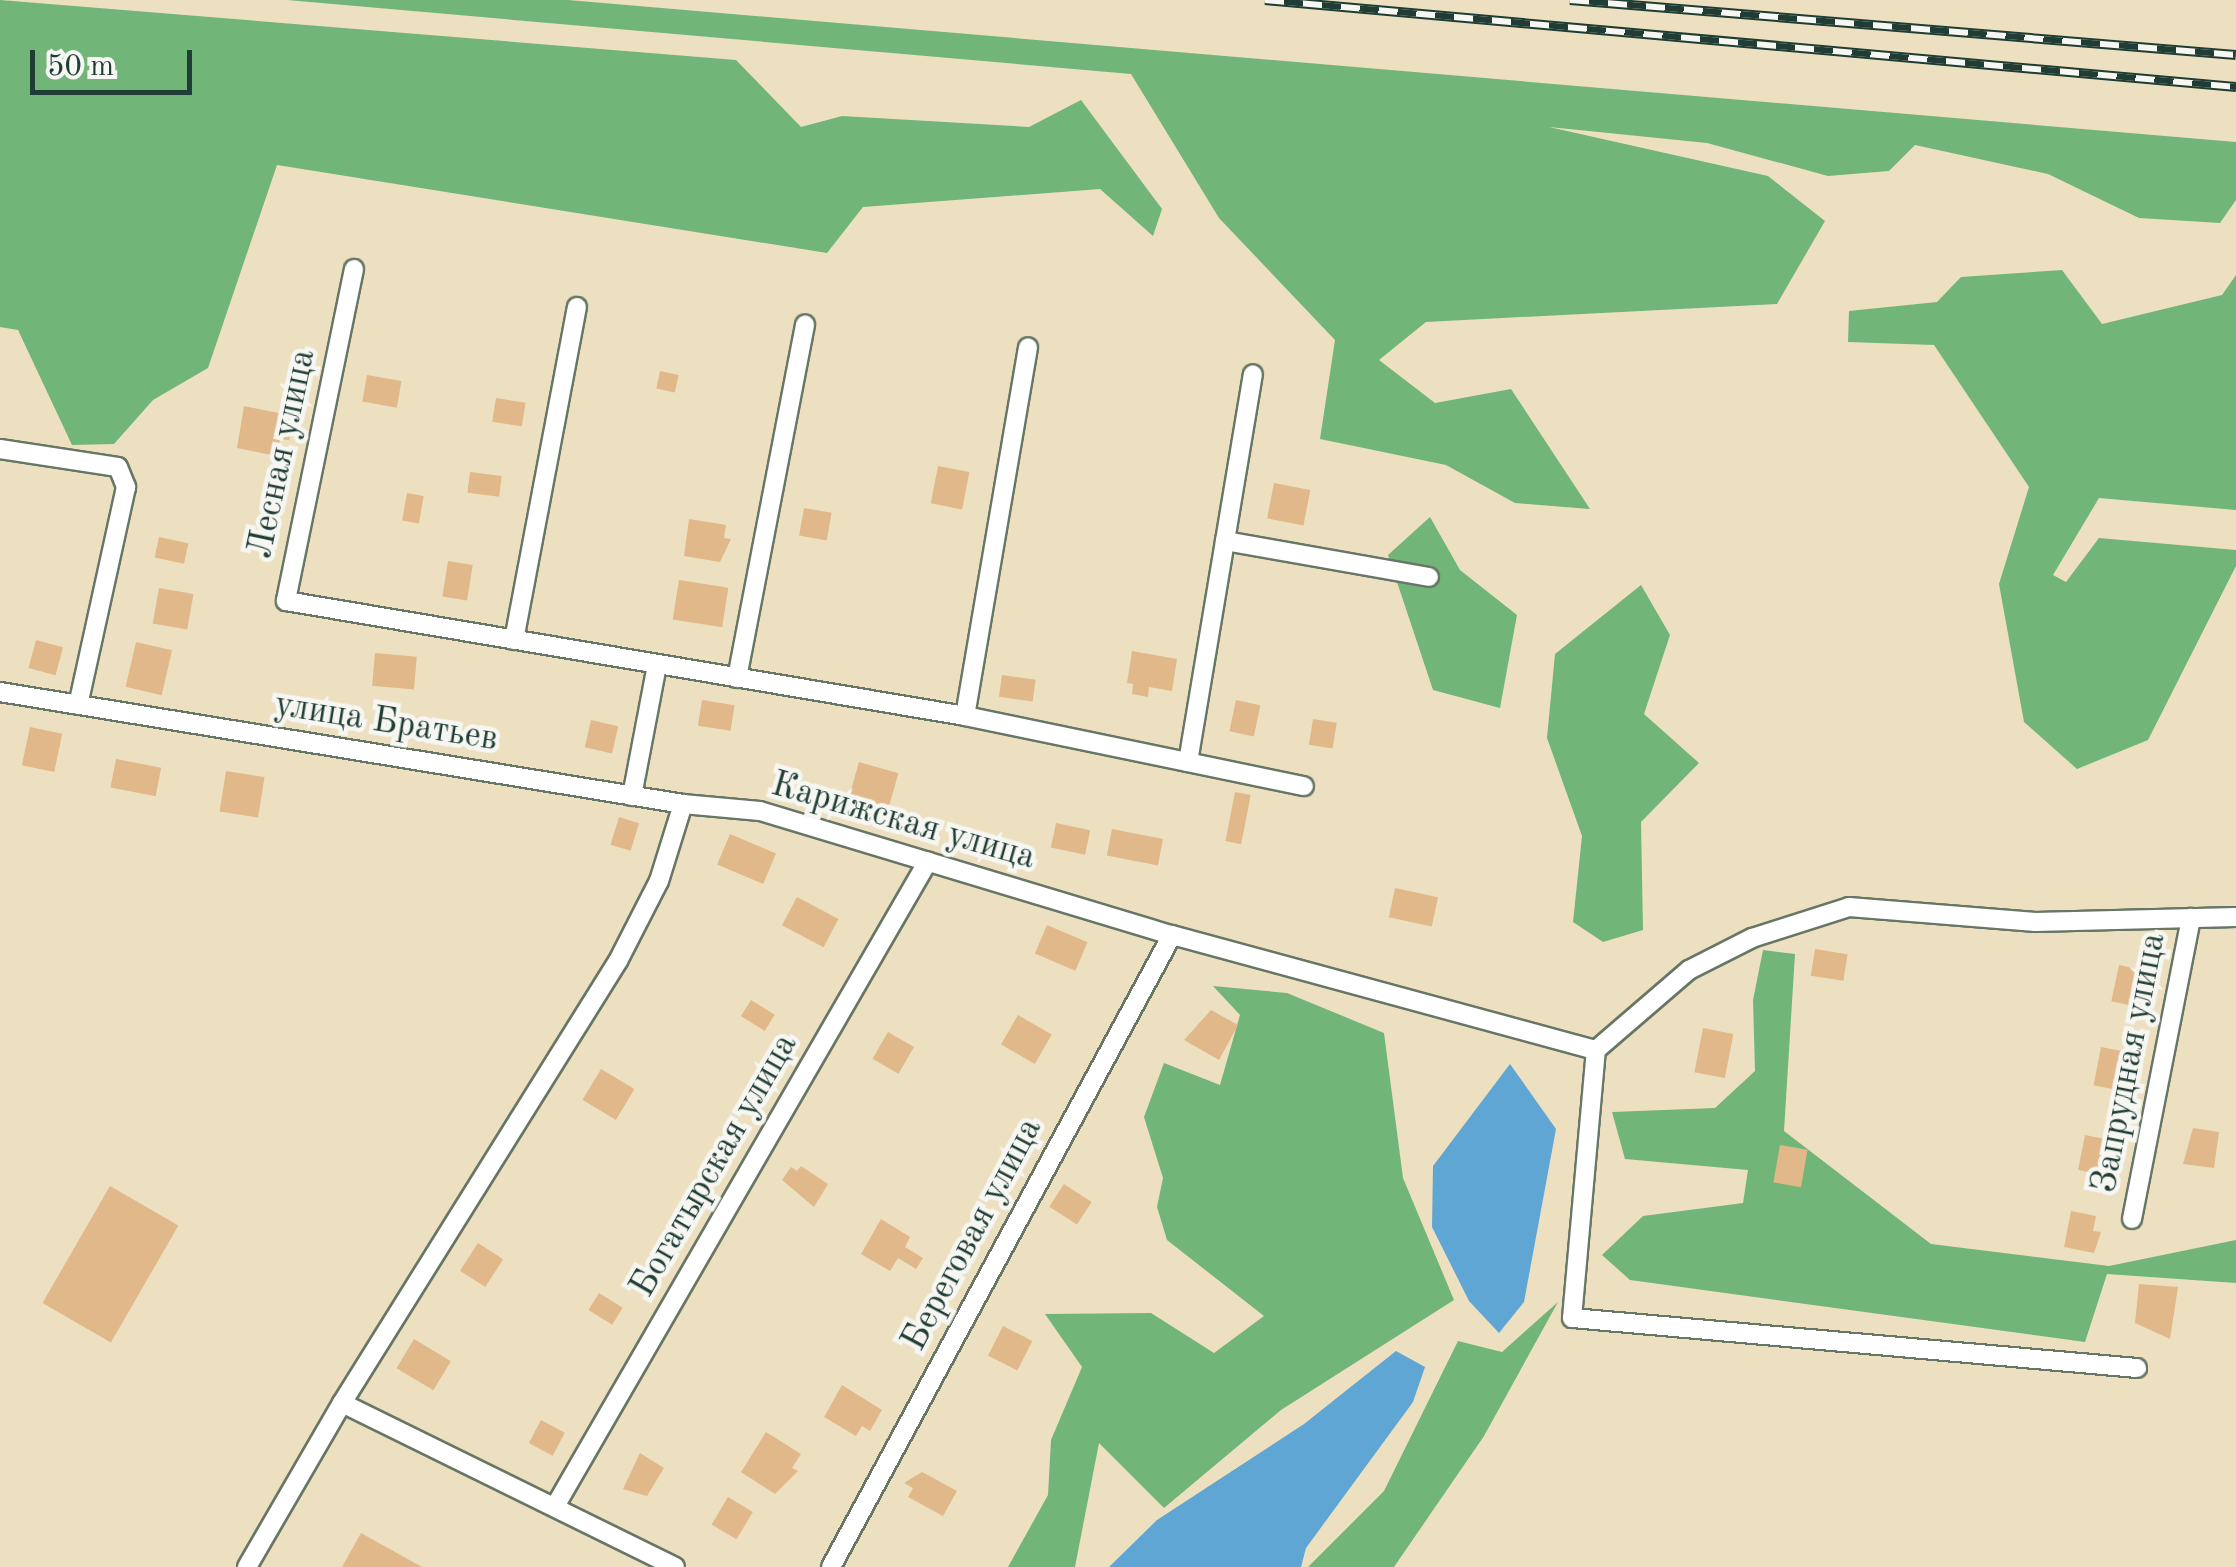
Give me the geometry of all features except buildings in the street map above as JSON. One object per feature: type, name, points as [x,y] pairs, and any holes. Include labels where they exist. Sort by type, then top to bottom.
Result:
[{"type":"street","name":"Лесная улица","points":[[354,269],[286,601],[965,716],[1304,786]]},
{"type":"street","points":[[514,640],[577,307]]},
{"type":"street","points":[[737,678],[805,324]]},
{"type":"street","points":[[965,716],[1028,347]]},
{"type":"street","points":[[1188,762],[1253,374]]},
{"type":"street","points":[[0,449],[118,467],[126,486],[78,705]]},
{"type":"street","points":[[1225,541],[1429,578]]},
{"type":"street","points":[[632,796],[657,665]]},
{"type":"street","name":"улица Братьев","points":[[0,692],[683,804]]},
{"type":"street","points":[[247,1567],[342,1402],[618,961],[658,881],[683,804]]},
{"type":"street","name":"Карижская улица","points":[[683,804],[760,811],[1172,935],[1596,1050]]},
{"type":"street","name":"Богатырская улица","points":[[557,1504],[928,862]]},
{"type":"street","points":[[2137,1368],[1572,1318],[1596,1050],[1689,970],[1752,938],[1849,907],[2036,922],[2236,917]]},
{"type":"street","name":"Запрудная улица","points":[[2132,1219],[2191,918]]},
{"type":"street","name":"Береговая улица","points":[[831,1567],[1172,935]]},
{"type":"street","points":[[342,1402],[557,1504],[675,1567]]},
{"type":"green space","points":[[0,0],[736,60],[801,127],[842,116],[1029,127],[1081,100],[1162,209],[1153,236],[1100,189],[863,207],[827,253],[277,165],[208,368],[153,400],[114,444],[72,445],[18,330],[0,327]]},
{"type":"green space","points":[[287,0],[568,0],[2236,142],[2236,200],[2220,223],[2139,218],[2048,174],[1915,145],[1889,171],[1828,176],[1707,143],[1549,127],[1768,176],[1825,221],[1777,304],[1426,322],[1379,360],[1435,403],[1511,389],[1590,509],[1515,503],[1446,465],[1320,439],[1335,340],[1219,218],[1131,74]]},
{"type":"green space","points":[[2062,270],[2102,324],[2222,295],[2236,275],[2236,510],[2099,498],[2053,575],[2066,582],[2099,538],[2236,550],[2236,566],[2148,740],[2077,769],[2024,722],[1999,584],[2029,487],[1934,345],[1848,342],[1849,311],[1937,302],[1961,277]]},
{"type":"green space","points":[[1430,517],[1460,570],[1517,615],[1500,708],[1433,690],[1388,555]]},
{"type":"green space","points":[[1641,585],[1670,635],[1644,714],[1699,763],[1641,822],[1643,930],[1603,942],[1573,922],[1582,836],[1547,738],[1555,654]]},
{"type":"green space","points":[[1763,950],[1795,954],[1784,1131],[1931,1244],[2109,1266],[2236,1240],[2236,1283],[2107,1274],[2085,1342],[1630,1280],[1602,1255],[1643,1216],[1743,1203],[1748,1170],[1625,1159],[1612,1112],[1715,1108],[1755,1071],[1753,1000]]},
{"type":"green space","points":[[1213,986],[1287,993],[1384,1033],[1403,1178],[1454,1300],[1281,1410],[1164,1508],[1099,1443],[1075,1567],[1008,1567],[1048,1495],[1051,1440],[1082,1367],[1045,1314],[1151,1313],[1214,1353],[1264,1316],[1167,1240],[1157,1207],[1163,1178],[1144,1117],[1164,1063],[1220,1085],[1240,1015]]},
{"type":"green space","points":[[1558,1302],[1484,1436],[1394,1567],[1308,1567],[1384,1491],[1458,1341],[1502,1352]]},
{"type":"water","points":[[1510,1064],[1556,1129],[1524,1302],[1499,1333],[1469,1301],[1432,1227],[1433,1166]]},
{"type":"water","points":[[1396,1351],[1425,1367],[1413,1402],[1306,1548],[1301,1567],[1109,1567],[1157,1520],[1304,1424]]},
{"type":"railway","points":[[1265,0],[2236,87]]},
{"type":"railway","points":[[1570,0],[2236,55]]}]
